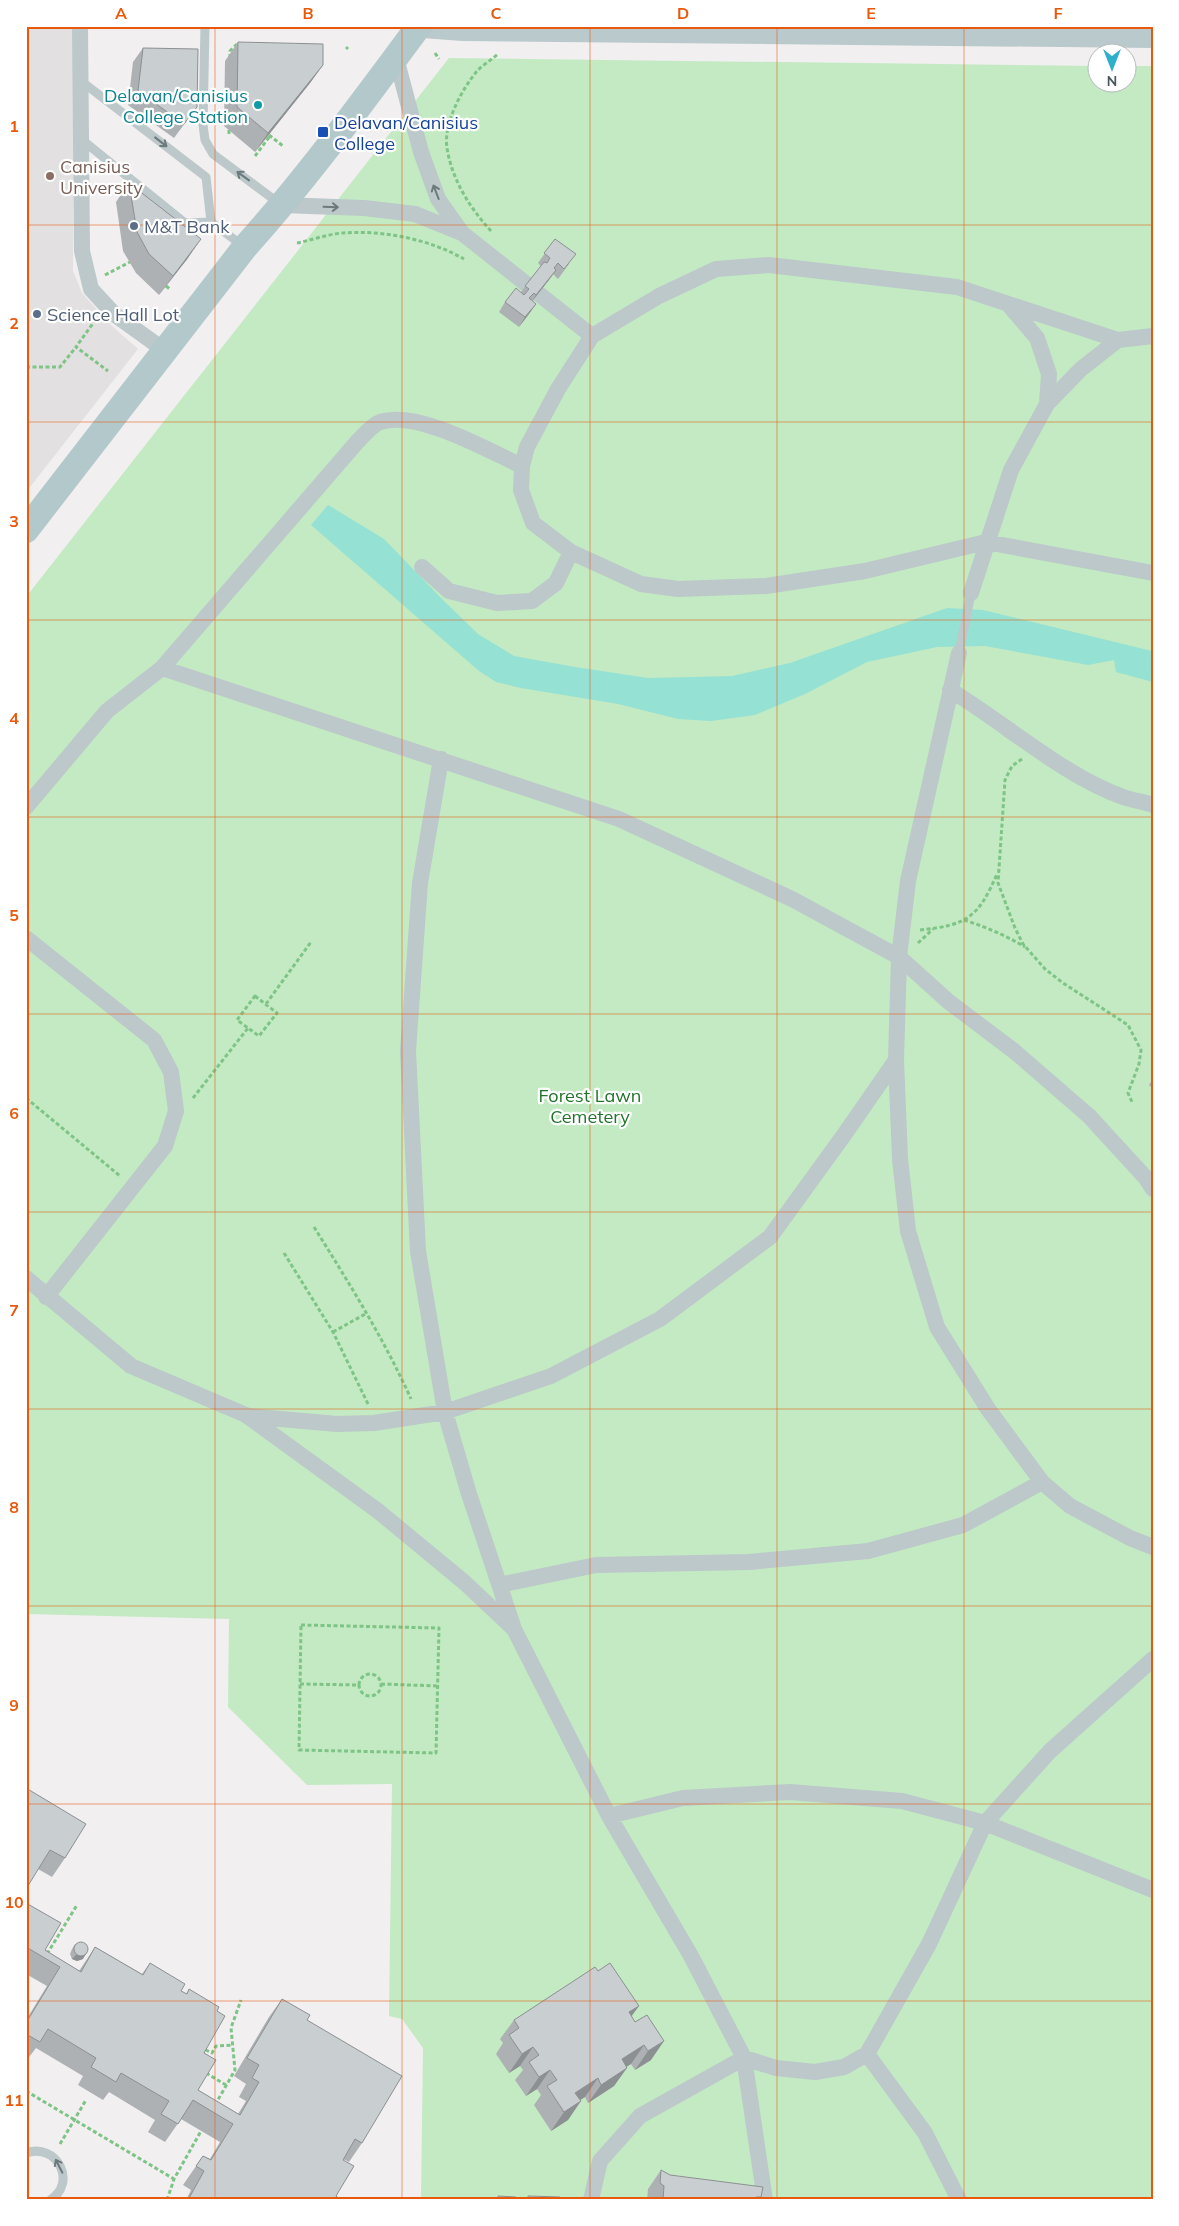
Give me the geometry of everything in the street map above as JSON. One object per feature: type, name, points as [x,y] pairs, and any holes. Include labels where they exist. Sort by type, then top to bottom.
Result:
[{"type":"main road","points":[[26,530],[245,247],[282,205],[419,26]]},
{"type":"street","points":[[80,26],[82,252],[91,288],[114,314],[164,350]]},
{"type":"street","points":[[423,26],[463,29],[642,28],[1083,31],[1153,36]]},
{"type":"street","points":[[396,58],[419,144],[438,199],[462,233]]},
{"type":"street","points":[[282,205],[364,208],[415,214],[462,233],[592,336]]},
{"type":"street","points":[[1153,336],[1118,340],[957,287],[769,265],[716,269],[659,296],[592,336],[558,389],[527,447],[522,466],[521,490],[533,523],[571,552],[641,584],[678,589],[766,586],[865,571],[986,542],[1153,573]]},
{"type":"street","points":[[1007,303],[1037,338],[1049,374],[1047,404]]},
{"type":"street","points":[[971,593],[986,542],[1011,470],[1047,404],[1081,369],[1118,340]]},
{"type":"street","points":[[26,807],[107,711],[162,668],[357,442],[379,422],[412,420],[457,436],[522,466]]},
{"type":"street","points":[[422,567],[449,591],[497,602],[532,601],[556,583],[571,552]]},
{"type":"street","points":[[959,653],[908,881],[899,958],[896,1060],[900,1159],[908,1231],[937,1327],[988,1409],[1042,1482],[1070,1506],[1130,1538],[1153,1547]]},
{"type":"street","points":[[162,668],[619,819],[792,899],[899,958],[949,1002],[1014,1051],[1089,1116],[1144,1176],[1153,1189]]},
{"type":"street","points":[[950,690],[985,711],[1039,750],[1086,780],[1123,797],[1153,805]]},
{"type":"street","points":[[441,759],[420,883],[408,1051],[418,1251],[445,1412],[469,1494],[514,1629],[609,1816],[691,1956],[744,2058],[765,2200]]},
{"type":"street","points":[[26,938],[154,1040],[171,1072],[176,1111],[165,1146],[46,1297]]},
{"type":"street","points":[[246,1415],[337,1424],[374,1423],[445,1412],[551,1376],[660,1318],[770,1237],[896,1060]]},
{"type":"street","points":[[26,1278],[46,1297],[131,1366],[246,1415],[378,1511],[464,1582],[514,1629]]},
{"type":"street","points":[[500,1585],[596,1565],[749,1562],[868,1551],[963,1525],[1042,1482]]},
{"type":"street","points":[[591,2200],[600,2162],[640,2116],[744,2058],[776,2068],[815,2072],[844,2067],[866,2054],[929,1944],[984,1824],[1050,1750],[1153,1659]]},
{"type":"street","points":[[609,1816],[683,1798],[790,1792],[902,1801],[984,1824],[1153,1890]]},
{"type":"street","points":[[866,2054],[925,2133],[960,2200]]},
{"type":"lane","points":[[205,26],[203,125],[206,140],[212,154],[282,205]]},
{"type":"lane","points":[[81,80],[206,177],[211,222]]},
{"type":"lane","points":[[81,139],[185,223]]},
{"type":"lane","points":[[130,179],[130,195]]},
{"type":"lane","points":[[169,225],[211,222],[245,247]]},
{"type":"lane","points":[[959,653],[971,593]]},
{"type":"lane","points":[[26,2153],[42,2151],[50,2154],[61,2166],[63,2184],[53,2199]]},
{"type":"path","points":[[237,44],[230,51],[230,60],[239,60]]},
{"type":"path","points":[[435,52],[439,59]]},
{"type":"path","points":[[494,236],[465,198],[452,168],[446,146],[450,119],[464,88],[478,70],[498,54]]},
{"type":"path","points":[[228,130],[228,136]]},
{"type":"path","points":[[255,156],[270,135],[283,146]]},
{"type":"path","points":[[297,243],[342,233],[378,233],[413,239],[454,253],[471,263]]},
{"type":"path","points":[[90,284],[130,262]]},
{"type":"path","points":[[166,286],[171,290]]},
{"type":"path","points":[[26,367],[60,367],[106,306]]},
{"type":"path","points":[[76,347],[108,371]]},
{"type":"path","points":[[1039,750],[1012,766],[1005,780],[998,883],[1015,928],[1027,948],[1045,969],[1063,983],[1128,1025],[1141,1050],[1139,1064],[1128,1093],[1132,1102]]},
{"type":"path","points":[[902,931],[943,928],[964,920],[976,912],[999,872]]},
{"type":"path","points":[[964,920],[1001,933],[1027,948]]},
{"type":"path","points":[[266,1004],[311,942]]},
{"type":"path","points":[[255,996],[266,1004],[277,1013],[259,1036],[237,1020],[255,996]]},
{"type":"path","points":[[176,1111],[190,1101],[248,1028]]},
{"type":"path","points":[[26,1098],[133,1186]]},
{"type":"path","points":[[314,1227],[367,1313],[397,1369],[418,1416]]},
{"type":"path","points":[[284,1253],[333,1332],[369,1405],[374,1423]]},
{"type":"path","points":[[333,1332],[367,1313]]},
{"type":"path","points":[[301,1625],[439,1628],[436,1753],[299,1750],[300,1684],[301,1625]]},
{"type":"path","points":[[372,1674],[378,1678],[381,1684],[378,1691],[371,1696],[362,1692],[359,1685],[364,1675],[372,1674]]},
{"type":"path","points":[[300,1684],[359,1685]]},
{"type":"path","points":[[381,1684],[438,1686]]},
{"type":"path","points":[[44,1958],[77,1905]]},
{"type":"path","points":[[214,2107],[235,2070],[231,2028],[241,2000]]},
{"type":"path","points":[[200,2060],[206,2050],[212,2053],[215,2045],[233,2045]]},
{"type":"path","points":[[204,2072],[226,2085]]},
{"type":"path","points":[[26,2091],[174,2179]]},
{"type":"path","points":[[60,2144],[86,2100]]},
{"type":"path","points":[[167,2200],[174,2179],[200,2131]]},
{"type":"shaded area","name":"Canisius University","points":[[26,26],[74,26],[73,271],[82,293],[111,325],[138,349],[26,492]]},
{"type":"shaded area","points":[[328,505],[384,539],[478,634],[514,656],[648,678],[732,676],[790,663],[947,608],[983,610],[1152,651],[1153,682],[1116,672],[1114,660],[1088,665],[985,646],[937,647],[867,662],[805,694],[755,715],[711,721],[678,719],[618,704],[521,688],[496,682],[479,671],[311,525]]},
{"type":"green space","name":"Forest Lawn Cemetery","points":[[449,58],[1086,66],[1086,92],[1136,92],[1136,66],[1153,66],[1153,2200],[421,2200],[423,2048],[402,2019],[389,2016],[392,1784],[307,1785],[228,1707],[229,1619],[26,1614],[26,597]]},
{"type":"building","name":"Delavan/Canisius College Station","points":[[238,42],[323,44],[323,65],[268,133],[237,107]]},
{"type":"building","points":[[143,48],[198,49],[197,107],[184,124],[138,91]]},
{"type":"building","points":[[129,183],[201,239],[173,276],[149,254],[137,232]]},
{"type":"building","points":[[555,239],[576,254],[564,269],[558,263],[554,268],[556,270],[536,295],[534,293],[529,298],[536,304],[525,317],[505,302],[516,288],[524,295],[529,289],[525,286],[544,262],[547,263],[550,258],[544,253]]},
{"type":"building","points":[[26,1788],[86,1824],[65,1858],[50,1850],[26,1889]]},
{"type":"building","points":[[26,1903],[61,1923],[45,1950],[81,1972],[95,1947],[143,1975],[150,1963],[185,1984],[181,1991],[187,1994],[189,1989],[219,2007],[217,2011],[225,2016],[204,2053],[216,2060],[198,2090],[240,2115],[259,2082],[252,2078],[259,2065],[247,2058],[282,1999],[310,2015],[307,2020],[402,2076],[362,2143],[355,2139],[343,2160],[354,2166],[336,2196],[341,2200],[188,2200],[204,2171],[196,2166],[203,2156],[211,2160],[233,2124],[193,2100],[178,2124],[161,2114],[169,2101],[121,2073],[116,2082],[91,2067],[96,2058],[48,2029],[40,2042],[26,2034],[26,2023],[60,1967],[26,1947]]},
{"type":"building","points":[[78,1942],[84,1942],[88,1949],[84,1956],[78,1956],[74,1952],[74,1946]]},
{"type":"building","points":[[610,1963],[639,2006],[629,2012],[635,2022],[647,2015],[664,2041],[648,2051],[644,2045],[622,2059],[627,2068],[601,2085],[598,2078],[575,2093],[581,2101],[564,2112],[547,2086],[557,2080],[550,2070],[539,2077],[529,2062],[539,2055],[533,2047],[522,2054],[509,2035],[519,2028],[514,2020],[595,1967],[598,1971]]},
{"type":"building","points":[[661,2170],[670,2175],[763,2187],[761,2197],[756,2197],[755,2200],[663,2200],[664,2186],[660,2183]]},
{"type":"building","points":[[498,2196],[516,2197],[516,2200],[498,2200]]},
{"type":"building","points":[[528,2196],[560,2197],[560,2200],[528,2200]]},
{"type":"place","name":"Delavan/Canisius College Station","points":[[258,105]]},
{"type":"place","name":"Delavan/Canisius College","points":[[323,132]]},
{"type":"place","name":"Canisius University","points":[[50,176]]},
{"type":"place","name":"M&T Bank","points":[[134,226]]},
{"type":"place","name":"Science Hall Lot","points":[[37,314]]}]
